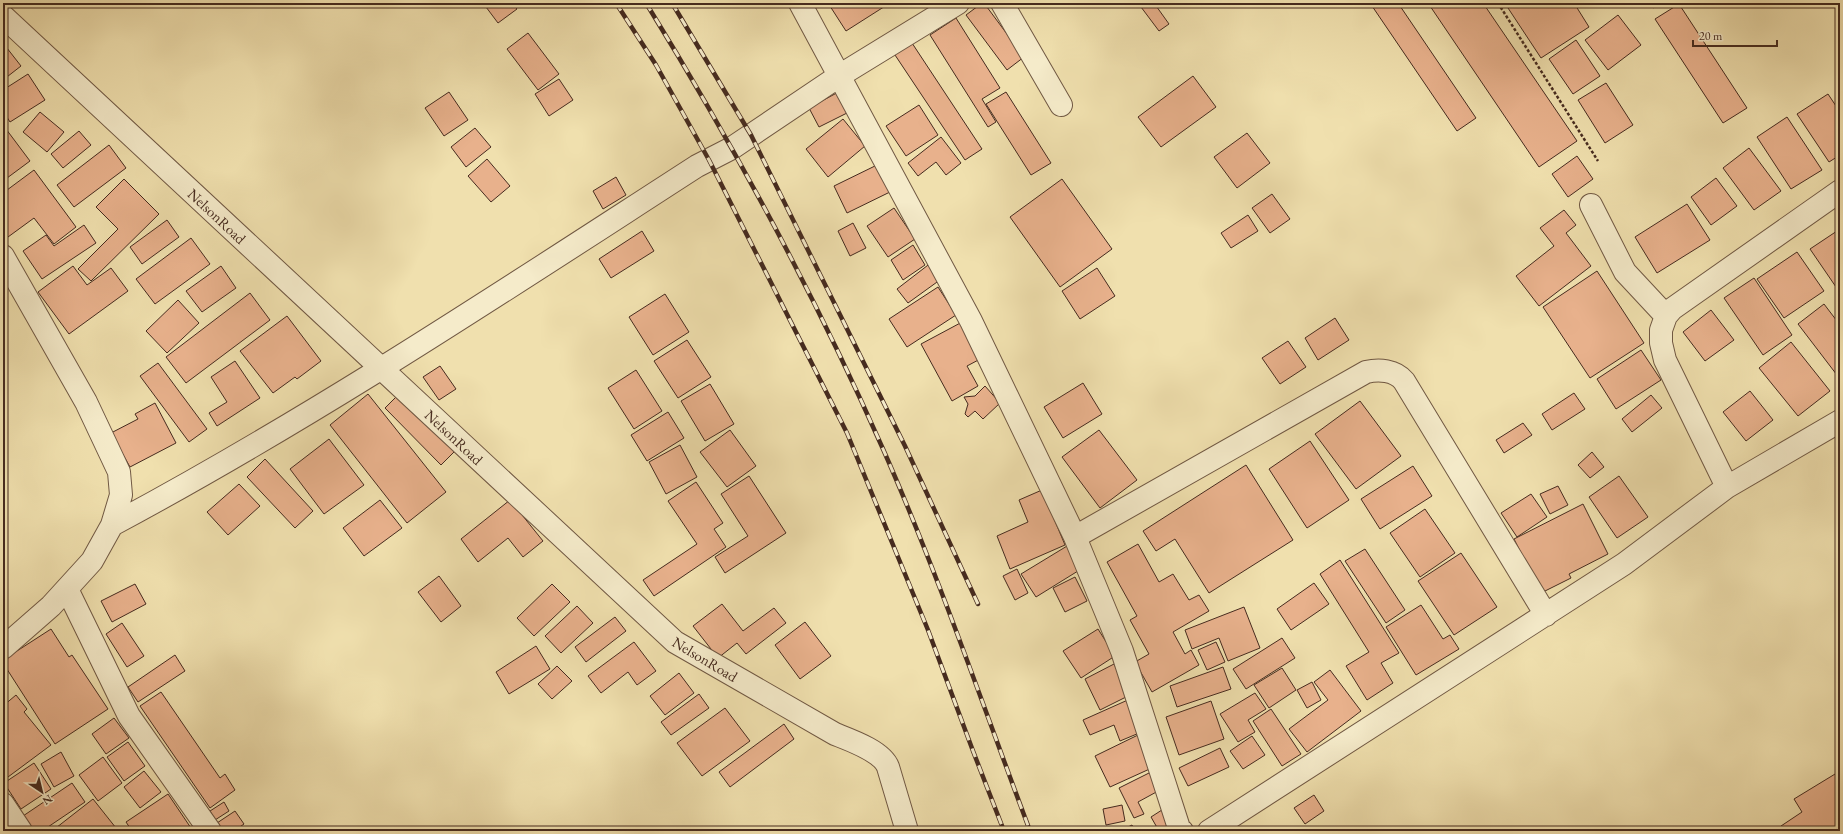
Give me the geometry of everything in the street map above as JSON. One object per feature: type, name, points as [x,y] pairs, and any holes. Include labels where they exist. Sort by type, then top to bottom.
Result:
[{"type":"street","points":[[800,3],[971,321],[1075,537],[1122,651],[1182,831]]},
{"type":"street","points":[[112,524],[186,486],[381,369],[696,166],[732,148],[839,76],[958,3]]},
{"type":"street","points":[[1002,3],[1061,105]]},
{"type":"street","name":"NelsonRoad","points":[[3,16],[675,642],[835,734],[863,746],[884,760],[888,767],[907,831]]},
{"type":"street","points":[[1727,487],[1665,360],[1661,336],[1666,316],[1672,309],[1840,191]]},
{"type":"street","points":[[1591,205],[1625,272],[1666,316]]},
{"type":"street","points":[[3,256],[86,402],[119,472],[121,495],[112,524],[92,561],[52,606],[3,648]]},
{"type":"street","points":[[1075,537],[1366,372],[1379,370],[1390,372],[1404,380],[1546,615]]},
{"type":"street","points":[[1209,831],[1624,564],[1727,487],[1840,421]]},
{"type":"street","points":[[67,589],[129,716],[210,831]]},
{"type":"street","points":[[3,804],[21,831]]},
{"type":"path","points":[[1498,3],[1598,161]]},
{"type":"building","points":[[483,3],[512,3],[517,9],[498,23]]},
{"type":"building","points":[[828,3],[890,3],[846,31]]},
{"type":"building","points":[[984,3],[1024,57],[1007,70],[966,15]]},
{"type":"building","points":[[1138,3],[1154,3],[1169,24],[1159,31]]},
{"type":"building","points":[[1231,3],[1239,3],[1233,7]]},
{"type":"building","points":[[1370,3],[1398,3],[1476,118],[1457,131]]},
{"type":"building","points":[[1428,3],[1483,3],[1577,141],[1539,167]]},
{"type":"building","points":[[1517,3],[1574,3],[1589,27],[1541,58],[1508,8]]},
{"type":"building","points":[[1650,3],[1660,3],[1653,8]]},
{"type":"building","points":[[1679,4],[1747,108],[1723,123],[1655,19]]},
{"type":"building","points":[[1618,15],[1641,45],[1608,70],[1585,40]]},
{"type":"building","points":[[956,18],[1000,88],[982,99],[996,122],[988,127],[930,35]]},
{"type":"building","points":[[528,33],[559,74],[538,90],[507,49]]},
{"type":"building","points":[[910,40],[982,149],[965,160],[893,52]]},
{"type":"building","points":[[1576,40],[1600,76],[1573,94],[1549,59]]},
{"type":"building","points":[[3,43],[21,66],[3,80]]},
{"type":"building","points":[[28,74],[45,100],[10,122],[3,111],[3,90]]},
{"type":"building","points":[[1193,76],[1216,107],[1161,147],[1138,117]]},
{"type":"building","points":[[559,79],[573,100],[549,116],[535,94]]},
{"type":"building","points":[[1606,83],[1633,125],[1605,143],[1578,100]]},
{"type":"building","points":[[844,89],[855,109],[819,127],[809,108]]},
{"type":"building","points":[[449,92],[468,120],[444,136],[425,108]]},
{"type":"building","points":[[1006,92],[1051,163],[1031,175],[986,104]]},
{"type":"building","points":[[1828,94],[1840,112],[1840,155],[1829,162],[1797,114]]},
{"type":"building","points":[[919,105],[938,135],[906,156],[886,126]]},
{"type":"building","points":[[40,112],[64,132],[47,152],[23,132]]},
{"type":"building","points":[[1787,117],[1822,170],[1791,189],[1757,137]]},
{"type":"building","points":[[843,119],[865,146],[828,177],[806,149]]},
{"type":"building","points":[[3,125],[30,161],[3,181]]},
{"type":"building","points":[[475,128],[491,147],[466,167],[451,147]]},
{"type":"building","points":[[79,131],[91,145],[63,168],[51,154]]},
{"type":"building","points":[[1247,133],[1270,163],[1237,188],[1214,157]]},
{"type":"building","points":[[941,137],[961,163],[946,175],[936,162],[918,176],[908,163]]},
{"type":"building","points":[[109,145],[126,168],[74,207],[57,185]]},
{"type":"building","points":[[1749,148],[1781,191],[1754,210],[1723,168]]},
{"type":"building","points":[[1577,156],[1593,179],[1568,197],[1552,174]]},
{"type":"building","points":[[487,159],[510,186],[491,202],[468,176]]},
{"type":"building","points":[[879,164],[892,191],[847,213],[834,186]]},
{"type":"building","points":[[34,170],[76,227],[54,244],[34,218],[8,237],[3,231],[3,193]]},
{"type":"building","points":[[616,177],[626,195],[603,209],[593,191]]},
{"type":"building","points":[[1716,178],[1737,206],[1711,225],[1691,197]]},
{"type":"building","points":[[124,179],[159,214],[91,281],[78,269],[118,229],[96,207]]},
{"type":"building","points":[[1062,179],[1112,249],[1060,287],[1010,217]]},
{"type":"building","points":[[1272,194],[1290,219],[1270,233],[1252,208]]},
{"type":"building","points":[[1687,204],[1710,240],[1657,273],[1635,237]]},
{"type":"building","points":[[894,208],[915,239],[888,257],[867,226]]},
{"type":"building","points":[[1564,210],[1576,225],[1566,233],[1591,266],[1539,306],[1516,276],[1554,246],[1540,228]]},
{"type":"building","points":[[1248,215],[1258,231],[1231,248],[1221,233]]},
{"type":"building","points":[[167,220],[179,237],[142,264],[130,247]]},
{"type":"building","points":[[853,223],[866,248],[850,256],[838,231]]},
{"type":"building","points":[[84,225],[96,243],[42,279],[23,251],[46,235],[54,246]]},
{"type":"building","points":[[642,231],[654,251],[611,278],[599,259]]},
{"type":"building","points":[[1837,231],[1840,236],[1840,284],[1836,287],[1810,249]]},
{"type":"building","points":[[191,238],[210,264],[155,304],[136,279]]},
{"type":"building","points":[[913,245],[925,265],[903,280],[891,260]]},
{"type":"building","points":[[1797,252],[1824,291],[1784,318],[1757,279]]},
{"type":"building","points":[[932,262],[944,277],[908,303],[897,289]]},
{"type":"building","points":[[73,266],[87,285],[111,268],[128,291],[69,334],[38,292]]},
{"type":"building","points":[[221,266],[236,288],[202,312],[186,291]]},
{"type":"building","points":[[1097,268],[1115,296],[1080,319],[1062,291]]},
{"type":"building","points":[[1597,271],[1644,343],[1590,378],[1543,307]]},
{"type":"building","points":[[1754,278],[1792,335],[1763,355],[1724,298]]},
{"type":"building","points":[[938,287],[956,315],[907,347],[889,319]]},
{"type":"building","points":[[250,293],[270,320],[186,383],[166,357]]},
{"type":"building","points":[[665,294],[689,332],[653,355],[629,317]]},
{"type":"building","points":[[178,300],[199,323],[167,353],[146,331]]},
{"type":"building","points":[[1824,304],[1840,325],[1840,379],[1798,324]]},
{"type":"building","points":[[1711,310],[1734,340],[1705,361],[1683,332]]},
{"type":"building","points":[[287,316],[321,361],[297,379],[295,377],[273,393],[240,351]]},
{"type":"building","points":[[1335,318],[1349,340],[1318,360],[1305,338]]},
{"type":"building","points":[[964,321],[984,357],[967,366],[978,386],[952,401],[921,344]]},
{"type":"building","points":[[687,340],[711,377],[678,398],[654,361]]},
{"type":"building","points":[[1288,341],[1306,367],[1280,384],[1262,358]]},
{"type":"building","points":[[1791,342],[1830,391],[1798,416],[1759,368]]},
{"type":"building","points":[[1641,350],[1661,380],[1616,409],[1597,379]]},
{"type":"building","points":[[235,361],[260,398],[217,426],[209,413],[227,402],[211,377]]},
{"type":"building","points":[[158,363],[207,429],[189,442],[140,376]]},
{"type":"building","points":[[440,366],[456,389],[439,400],[423,377]]},
{"type":"building","points":[[636,370],[662,411],[634,429],[608,388]]},
{"type":"building","points":[[1083,383],[1102,414],[1063,438],[1044,407]]},
{"type":"building","points":[[710,384],[734,424],[705,441],[681,401]]},
{"type":"building","points":[[985,386],[1000,403],[983,419],[975,411],[968,417],[965,414],[968,404],[964,397],[975,396]]},
{"type":"building","points":[[1750,391],[1773,420],[1746,441],[1723,412]]},
{"type":"building","points":[[1574,393],[1585,409],[1552,430],[1542,414]]},
{"type":"building","points":[[368,394],[446,492],[407,523],[330,425]]},
{"type":"building","points":[[399,394],[455,451],[441,465],[385,408]]},
{"type":"building","points":[[1651,395],[1662,408],[1632,432],[1622,419]]},
{"type":"building","points":[[1360,401],[1401,456],[1356,489],[1315,434]]},
{"type":"building","points":[[155,403],[176,443],[130,467],[111,433],[138,419],[135,414]]},
{"type":"building","points":[[668,412],[684,438],[647,461],[631,435]]},
{"type":"building","points":[[1523,423],[1532,435],[1504,453],[1496,440]]},
{"type":"building","points":[[730,430],[756,466],[727,487],[700,452]]},
{"type":"building","points":[[1099,430],[1137,480],[1100,508],[1062,457]]},
{"type":"building","points":[[329,439],[364,485],[324,514],[290,469]]},
{"type":"building","points":[[1310,441],[1349,500],[1307,528],[1269,469]]},
{"type":"building","points":[[680,445],[697,477],[666,494],[649,462]]},
{"type":"building","points":[[1592,452],[1604,467],[1590,478],[1578,465]]},
{"type":"building","points":[[265,459],[313,511],[295,528],[247,477]]},
{"type":"building","points":[[1246,465],[1293,540],[1209,593],[1175,539],[1156,551],[1143,531]]},
{"type":"building","points":[[1413,466],[1432,496],[1380,529],[1361,499]]},
{"type":"building","points":[[749,476],[786,533],[725,573],[715,557],[748,536],[721,494]]},
{"type":"building","points":[[1619,476],[1648,517],[1617,538],[1589,497]]},
{"type":"building","points":[[696,482],[723,523],[714,529],[726,547],[654,596],[643,580],[697,544],[668,501]]},
{"type":"building","points":[[239,484],[260,506],[228,535],[207,512]]},
{"type":"building","points":[[1558,486],[1568,505],[1550,514],[1540,494]]},
{"type":"building","points":[[1042,490],[1065,545],[1010,569],[997,536],[1028,522],[1019,500]]},
{"type":"building","points":[[1531,494],[1547,517],[1517,537],[1501,513]]},
{"type":"building","points":[[380,500],[402,528],[364,556],[343,528]]},
{"type":"building","points":[[510,500],[543,541],[523,557],[508,538],[478,562],[461,539]]},
{"type":"building","points":[[1583,504],[1608,554],[1569,574],[1571,578],[1541,593],[1514,539]]},
{"type":"building","points":[[1425,509],[1455,553],[1420,577],[1390,533]]},
{"type":"building","points":[[1072,543],[1086,566],[1036,597],[1021,574]]},
{"type":"building","points":[[1138,544],[1159,582],[1173,574],[1189,600],[1199,595],[1209,611],[1173,632],[1185,654],[1191,650],[1199,665],[1152,692],[1135,662],[1149,654],[1130,620],[1137,616],[1107,562]]},
{"type":"building","points":[[1365,549],[1405,610],[1386,623],[1345,561]]},
{"type":"building","points":[[1461,553],[1497,607],[1454,635],[1418,581]]},
{"type":"building","points":[[1340,560],[1399,653],[1381,663],[1393,683],[1367,700],[1346,666],[1369,652],[1320,574]]},
{"type":"building","points":[[1017,569],[1028,593],[1015,600],[1003,576]]},
{"type":"building","points":[[439,576],[461,606],[441,622],[418,592]]},
{"type":"building","points":[[1075,577],[1087,601],[1065,612],[1053,588]]},
{"type":"building","points":[[1314,583],[1329,604],[1291,630],[1277,609]]},
{"type":"building","points":[[135,584],[146,604],[112,622],[101,601]]},
{"type":"building","points":[[552,584],[570,602],[534,636],[517,618]]},
{"type":"building","points":[[722,604],[743,631],[774,608],[786,623],[746,654],[737,643],[718,658],[693,626]]},
{"type":"building","points":[[1421,605],[1443,639],[1450,635],[1459,649],[1416,675],[1386,627]]},
{"type":"building","points":[[577,606],[593,623],[561,653],[545,636]]},
{"type":"building","points":[[1244,607],[1260,648],[1228,661],[1219,638],[1192,649],[1185,630]]},
{"type":"building","points":[[615,617],[626,631],[586,662],[575,647]]},
{"type":"building","points":[[805,622],[831,656],[800,679],[775,645]]},
{"type":"building","points":[[122,623],[144,656],[127,667],[106,634]]},
{"type":"building","points":[[51,629],[69,657],[72,655],[108,709],[55,744],[3,663],[3,660]]},
{"type":"building","points":[[1098,629],[1115,656],[1081,678],[1063,651]]},
{"type":"building","points":[[1282,638],[1295,658],[1246,689],[1233,669]]},
{"type":"building","points":[[634,642],[656,671],[637,685],[628,672],[601,693],[588,676]]},
{"type":"building","points":[[1216,642],[1225,662],[1207,670],[1198,650]]},
{"type":"building","points":[[536,646],[550,669],[509,694],[496,672]]},
{"type":"building","points":[[175,655],[185,671],[138,702],[128,687]]},
{"type":"building","points":[[1114,664],[1130,695],[1100,710],[1085,679]]},
{"type":"building","points":[[557,666],[572,681],[552,699],[538,684]]},
{"type":"building","points":[[1223,667],[1231,689],[1177,707],[1170,686]]},
{"type":"building","points":[[1282,668],[1296,690],[1269,708],[1254,685]]},
{"type":"building","points":[[1330,670],[1361,711],[1307,752],[1289,729],[1328,700],[1314,682]]},
{"type":"building","points":[[679,673],[694,693],[665,715],[650,696]]},
{"type":"building","points":[[1312,682],[1321,700],[1307,708],[1297,690]]},
{"type":"building","points":[[161,692],[220,778],[225,774],[235,790],[210,808],[140,706]]},
{"type":"building","points":[[1255,693],[1266,709],[1248,720],[1255,732],[1238,742],[1220,714]]},
{"type":"building","points":[[699,694],[709,708],[671,735],[661,722]]},
{"type":"building","points":[[16,695],[27,709],[24,712],[51,745],[8,777],[3,771],[3,706]]},
{"type":"building","points":[[1130,699],[1144,731],[1120,741],[1114,725],[1090,735],[1083,720]]},
{"type":"building","points":[[1211,701],[1224,739],[1179,755],[1166,717]]},
{"type":"building","points":[[725,708],[750,741],[702,776],[677,743]]},
{"type":"building","points":[[1271,709],[1301,754],[1282,766],[1253,721]]},
{"type":"building","points":[[114,718],[129,738],[106,754],[92,734]]},
{"type":"building","points":[[784,724],[794,739],[730,787],[719,772]]},
{"type":"building","points":[[1138,735],[1154,767],[1110,787],[1095,756]]},
{"type":"building","points":[[1252,736],[1265,755],[1243,769],[1230,751]]},
{"type":"building","points":[[128,742],[145,766],[124,781],[107,757]]},
{"type":"building","points":[[1220,748],[1229,767],[1188,786],[1179,768]]},
{"type":"building","points":[[61,752],[74,776],[54,787],[41,764]]},
{"type":"building","points":[[103,757],[122,783],[98,801],[79,775]]},
{"type":"building","points":[[34,763],[51,789],[21,809],[4,783]]},
{"type":"building","points":[[144,771],[161,792],[140,808],[124,787]]},
{"type":"building","points":[[1840,771],[1840,831],[1785,831],[1781,826],[1802,812],[1794,799]]},
{"type":"building","points":[[1151,772],[1160,790],[1138,802],[1144,814],[1134,818],[1119,788]]},
{"type":"building","points":[[72,783],[85,802],[42,831],[33,831],[23,816]]},
{"type":"building","points":[[168,794],[193,831],[132,831],[126,822]]},
{"type":"building","points":[[1314,795],[1324,811],[1305,824],[1294,808]]},
{"type":"building","points":[[93,799],[116,828],[112,831],[52,831]]},
{"type":"building","points":[[224,802],[229,811],[215,820],[210,811]]},
{"type":"building","points":[[1122,805],[1125,821],[1106,825],[1103,809]]},
{"type":"building","points":[[1165,808],[1170,831],[1159,831],[1151,817]]},
{"type":"building","points":[[235,811],[244,824],[234,831],[217,831],[214,825]]},
{"type":"building","points":[[1132,825],[1135,831],[1120,831]]},
{"type":"building","points":[[664,827],[667,831],[658,831]]},
{"type":"railway","points":[[616,3],[656,65],[709,160],[847,433],[928,630],[1004,831]]},
{"type":"railway","points":[[646,3],[742,166],[830,334],[857,391],[922,543],[1030,831]]},
{"type":"railway","points":[[672,3],[751,135],[905,446],[978,604]]}]
